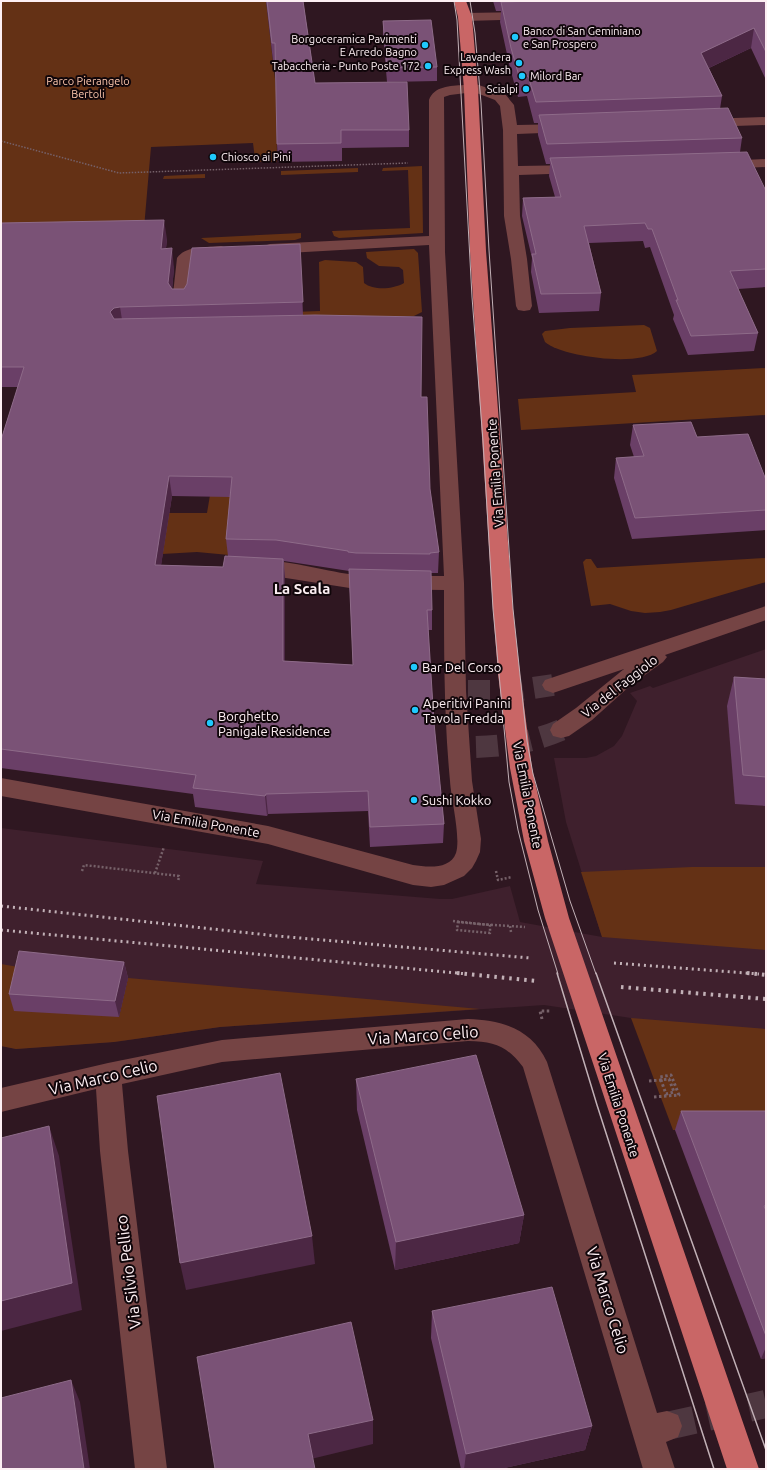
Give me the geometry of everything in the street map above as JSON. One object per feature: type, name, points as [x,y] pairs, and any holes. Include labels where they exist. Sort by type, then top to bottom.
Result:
[{"type":"main road","name":"Via Emilia Ponente","points":[[463,8],[470,88],[478,251],[493,440],[504,609],[518,754],[536,841],[557,918],[743,1469]]},
{"type":"street","points":[[463,8],[545,16]]},
{"type":"street","points":[[470,88],[500,97],[507,104],[510,130],[513,225],[519,259],[524,306]]},
{"type":"street","name":"Via Emilia Ponente","points":[[1,787],[268,835],[413,875],[431,877],[444,874],[456,869],[464,861],[468,852],[468,824],[461,781],[467,746],[461,691],[434,327],[436,240],[436,100],[438,95],[454,90],[470,88]]},
{"type":"street","points":[[688,124],[766,121]]},
{"type":"street","points":[[510,130],[582,128]]},
{"type":"street","points":[[710,165],[766,164]]},
{"type":"street","points":[[512,171],[591,169]]},
{"type":"street","points":[[256,250],[436,240]]},
{"type":"street","points":[[180,303],[185,258],[191,254],[200,252],[232,251]]},
{"type":"street","points":[[233,567],[276,569],[356,582],[454,583]]},
{"type":"street","name":"Via del Faggiolo","points":[[553,685],[676,642],[766,613]]},
{"type":"street","name":"Via del Faggiolo","points":[[561,730],[584,714],[623,680],[676,642]]},
{"type":"street","name":"Via Marco Celio","points":[[1,1100],[108,1075],[222,1051],[246,1048],[468,1030],[491,1031],[514,1039],[534,1062],[657,1429],[659,1469]]},
{"type":"street","name":"Via Silvio Pellico","points":[[108,1075],[114,1151],[151,1469]]},
{"type":"path","points":[[1,141],[119,173],[436,162]]},
{"type":"path","points":[[155,873],[165,846]]},
{"type":"path","points":[[82,871],[84,865],[155,873],[179,876],[178,882]]},
{"type":"path","points":[[498,880],[513,877]]},
{"type":"path","points":[[453,921],[471,922],[477,923],[490,925],[490,933],[457,930],[458,922],[477,923],[484,924],[490,924],[527,928]]},
{"type":"path","points":[[510,926],[510,932]]},
{"type":"path","points":[[540,1011],[550,1010]]},
{"type":"path","points":[[649,1081],[669,1079],[674,1092],[666,1094],[660,1077],[671,1075],[679,1095],[664,1097]]},
{"type":"shaded area","points":[[766,649],[766,1093],[696,1059],[631,1018],[544,1005],[220,1027],[114,1042],[16,1049],[1,1046],[1,828],[263,861],[256,884],[440,899],[452,899],[510,886],[520,922],[602,937],[566,822],[554,758],[586,758],[596,756],[614,746],[622,736],[637,701],[630,693],[650,686],[653,688]]},
{"type":"green space","name":"Parco Pierangelo Bertoli","points":[[1,1],[266,1],[276,88],[277,162],[261,162],[255,159],[253,143],[151,147],[144,228],[1,242]]},
{"type":"green space","points":[[422,166],[423,233],[339,238],[334,236],[332,231],[410,228],[408,170],[382,171],[383,168]]},
{"type":"green space","points":[[358,168],[358,172],[281,175],[281,171]]},
{"type":"green space","points":[[205,174],[205,178],[163,179],[164,176]]},
{"type":"green space","points":[[301,233],[301,238],[295,240],[209,243],[201,238]]},
{"type":"green space","points":[[414,249],[418,253],[422,312],[414,316],[252,322],[267,313],[320,311],[319,262],[325,260],[356,262],[363,267],[364,283],[368,286],[378,288],[390,288],[404,283],[403,270],[399,267],[379,266],[367,258],[366,252]]},
{"type":"green space","points":[[644,325],[650,328],[657,351],[648,356],[635,358],[601,358],[567,352],[545,342],[542,334],[545,331],[570,328]]},
{"type":"green space","points":[[766,368],[766,415],[521,430],[518,399],[636,392],[632,375]]},
{"type":"green space","points":[[213,477],[246,479],[229,555],[197,552],[162,554],[155,513],[207,513]]},
{"type":"green space","points":[[766,558],[766,582],[671,610],[645,613],[631,611],[610,604],[591,606],[583,562],[586,559],[591,559],[597,568]]},
{"type":"green space","points":[[692,867],[766,867],[766,950],[602,937],[581,872]]},
{"type":"green space","points":[[1,964],[24,968],[119,1017],[128,978],[480,1009],[220,1027],[114,1042],[16,1049],[1,1046]]},
{"type":"green space","points":[[631,1018],[766,1029],[766,1131],[673,1130]]},
{"type":"building","points":[[267,1],[303,1],[315,83],[407,82],[409,130],[341,130],[341,143],[277,144],[275,43],[272,43]]},
{"type":"building","points":[[766,1],[766,52],[754,28],[701,53],[722,96],[536,102],[528,76],[519,76],[501,2]]},
{"type":"building","points":[[431,20],[437,67],[387,68],[383,21]]},
{"type":"building","points":[[728,108],[742,138],[547,144],[539,115]]},
{"type":"building","points":[[747,152],[766,191],[766,269],[730,271],[758,333],[691,336],[676,300],[678,300],[652,229],[648,229],[645,223],[584,226],[601,293],[541,294],[532,254],[536,254],[523,198],[561,197],[550,158]]},
{"type":"building","points":[[164,220],[161,249],[172,248],[168,283],[172,289],[184,289],[187,284],[192,248],[300,244],[303,302],[120,307],[114,308],[110,312],[114,319],[315,315],[422,317],[421,397],[427,397],[430,489],[439,552],[430,554],[356,553],[276,540],[226,539],[232,477],[169,476],[155,565],[223,567],[225,556],[283,559],[283,661],[353,665],[349,569],[431,571],[432,610],[427,610],[434,723],[444,824],[370,827],[368,791],[266,794],[265,796],[193,788],[196,775],[1,749],[1,440],[24,367],[1,367],[1,223]]},
{"type":"building","points":[[691,422],[697,437],[748,434],[766,480],[766,510],[635,518],[616,458],[644,456],[633,425]]},
{"type":"building","points":[[734,677],[766,679],[766,777],[743,775]]},
{"type":"building","points":[[19,951],[124,962],[115,1001],[9,994]]},
{"type":"building","points":[[476,1055],[524,1215],[396,1242],[356,1079]]},
{"type":"building","points":[[280,1073],[312,1236],[180,1263],[157,1096]]},
{"type":"building","points":[[681,1111],[766,1111],[766,1205],[764,1206],[766,1211],[766,1336]]},
{"type":"building","points":[[49,1126],[72,1283],[1,1301],[1,1138]]},
{"type":"building","points":[[552,1287],[592,1426],[466,1454],[432,1311]]},
{"type":"building","points":[[351,1322],[373,1420],[308,1434],[315,1469],[215,1469],[197,1357]]},
{"type":"building","points":[[71,1380],[84,1469],[1,1469],[1,1398]]},
{"type":"tunnel","points":[[468,691],[514,691],[553,685]]},
{"type":"tunnel","points":[[476,747],[519,743],[540,738],[561,730]]},
{"type":"tunnel","points":[[667,1426],[766,1404]]},
{"type":"tram line","points":[[454,1],[457,20],[472,297],[483,441],[493,609],[509,782],[518,830],[538,910],[558,974]]},
{"type":"tram line","points":[[470,1],[475,33],[481,103],[489,250],[513,609],[527,741],[533,774],[570,901],[596,974]]},
{"type":"tram line","points":[[557,973],[597,1105],[714,1469]]},
{"type":"tram line","points":[[596,973],[766,1450]]},
{"type":"railway","points":[[1,906],[277,936],[530,958]]},
{"type":"railway","points":[[1,930],[467,974]]},
{"type":"railway","points":[[614,963],[750,973]]},
{"type":"railway","points":[[457,973],[467,974]]},
{"type":"railway","points":[[750,973],[759,974]]},
{"type":"railway","points":[[750,973],[766,975]]},
{"type":"railway","points":[[467,974],[537,981]]},
{"type":"railway","points":[[621,987],[766,999]]},
{"type":"place","name":"Banco di San Geminiano e San Prospero","points":[[515,37]]},
{"type":"place","name":"Borgoceramica Pavimenti E Arredo Bagno","points":[[425,45]]},
{"type":"place","name":"Lavandera Express Wash","points":[[519,63]]},
{"type":"place","name":"Tabaccheria - Punto Poste 172","points":[[428,66]]},
{"type":"place","name":"Milord Bar","points":[[522,76]]},
{"type":"place","name":"Scialpi","points":[[526,89]]},
{"type":"place","name":"Chiosco ai Pini","points":[[213,157]]},
{"type":"place","name":"Bar Del Corso","points":[[414,667]]},
{"type":"place","name":"Aperitivi Panini Tavola Fredda","points":[[415,710]]},
{"type":"place","name":"Borghetto Panigale Residence","points":[[210,723]]},
{"type":"place","name":"Sushi Kokko","points":[[414,800]]},
{"type":"district","name":"La Scala","points":[[302,588]]}]
